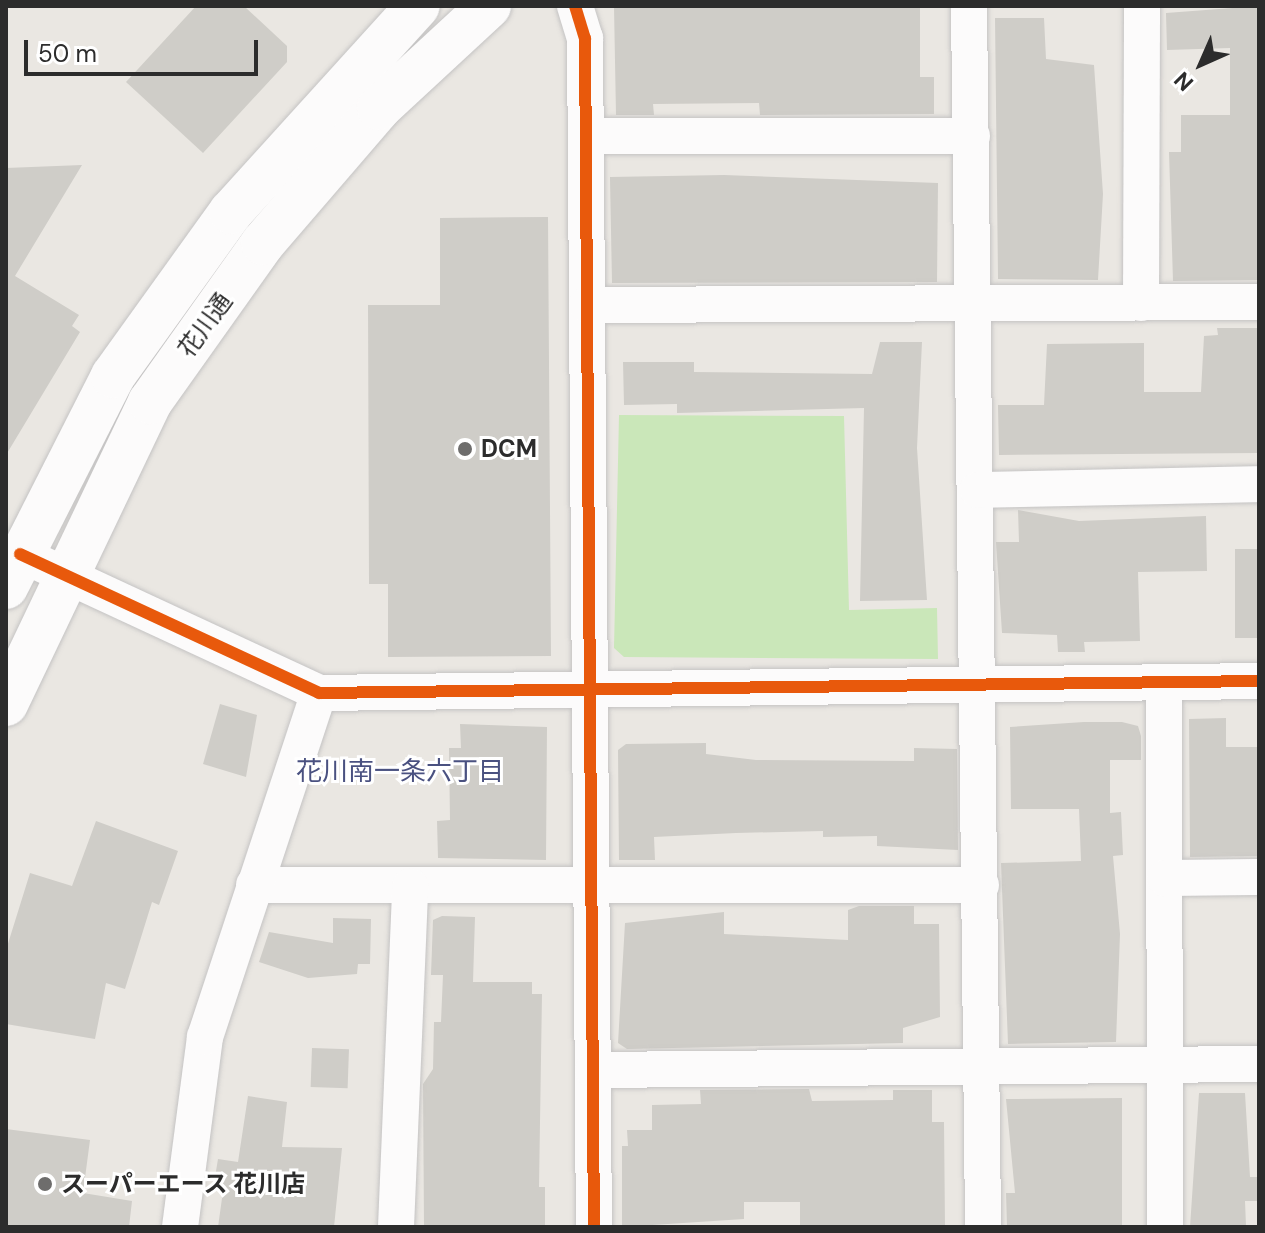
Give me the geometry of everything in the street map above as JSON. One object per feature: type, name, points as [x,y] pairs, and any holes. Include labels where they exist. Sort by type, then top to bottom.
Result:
[{"type":"street","name":"花川通","points":[[6,704],[61,578],[150,402],[263,243],[422,64],[489,6]]},
{"type":"street","points":[[575,6],[585,38],[594,1227]]},
{"type":"street","points":[[969,6],[981,685],[983,1227]]},
{"type":"street","points":[[1141,303],[1142,6]]},
{"type":"street","name":"花川通","points":[[13,570],[113,376],[231,212],[391,14]]},
{"type":"street","points":[[391,14],[422,64]]},
{"type":"street","points":[[586,136],[972,136]]},
{"type":"street","points":[[587,305],[1259,302]]},
{"type":"street","points":[[978,490],[1259,484]]},
{"type":"street","points":[[13,570],[61,578],[319,693],[1259,681]]},
{"type":"street","points":[[1164,682],[1165,1227]]},
{"type":"street","points":[[180,1227],[205,1037],[319,693]]},
{"type":"street","points":[[1165,878],[1259,877]]},
{"type":"street","points":[[254,885],[981,885]]},
{"type":"street","points":[[396,1227],[410,886]]},
{"type":"street","points":[[593,1070],[982,1062],[1259,1064]]},
{"type":"green space","points":[[619,415],[844,416],[849,610],[937,608],[938,659],[624,657],[614,648]]},
{"type":"building","points":[[196,6],[244,6],[287,46],[287,62],[203,153],[126,82]]},
{"type":"building","points":[[920,6],[920,77],[934,77],[934,114],[760,115],[759,103],[653,104],[654,115],[616,115],[614,7]]},
{"type":"building","points":[[1259,6],[1259,280],[1173,281],[1169,152],[1181,152],[1181,115],[1230,115],[1230,48],[1167,50],[1166,13]]},
{"type":"building","points":[[995,18],[1044,18],[1046,59],[1094,65],[1103,194],[1098,280],[998,279]]},
{"type":"building","points":[[82,165],[15,276],[79,315],[72,326],[80,332],[6,455],[6,168]]},
{"type":"building","points":[[724,175],[938,183],[937,282],[612,283],[610,177]]},
{"type":"building","points":[[548,217],[551,656],[388,657],[388,584],[369,584],[368,305],[440,305],[440,218]]},
{"type":"building","points":[[1217,328],[1259,328],[1259,453],[999,455],[998,405],[1044,405],[1047,344],[1144,343],[1144,392],[1201,392],[1204,336],[1218,335]]},
{"type":"building","points":[[880,342],[922,342],[917,448],[927,600],[860,601],[864,408],[677,413],[677,404],[624,405],[623,362],[694,362],[694,372],[872,374]]},
{"type":"building","points":[[1018,510],[1079,521],[1206,516],[1207,571],[1138,572],[1140,641],[1084,642],[1085,652],[1058,652],[1057,635],[1002,633],[996,542],[1019,542]]},
{"type":"building","points":[[1235,549],[1259,549],[1259,638],[1235,638]]},
{"type":"building","points":[[220,704],[257,715],[246,777],[203,764]]},
{"type":"building","points":[[1226,718],[1226,747],[1259,747],[1259,856],[1190,857],[1189,719]]},
{"type":"building","points":[[1122,722],[1138,726],[1141,736],[1141,760],[1110,760],[1110,813],[1121,812],[1123,855],[1113,856],[1120,934],[1116,1042],[1008,1044],[1001,863],[1081,861],[1079,809],[1011,809],[1010,727]]},
{"type":"building","points":[[460,724],[547,727],[546,860],[438,858],[437,821],[450,820],[449,748],[461,748]]},
{"type":"building","points":[[706,743],[706,754],[756,760],[914,761],[914,748],[957,749],[958,850],[877,846],[877,836],[823,837],[823,831],[736,833],[654,837],[655,860],[619,860],[618,750],[626,744]]},
{"type":"building","points":[[96,821],[178,851],[159,905],[152,902],[125,989],[106,983],[95,1039],[6,1024],[6,950],[30,873],[72,886]]},
{"type":"building","points":[[859,906],[914,906],[914,924],[939,924],[940,1017],[903,1028],[903,1043],[627,1049],[618,1043],[625,923],[724,912],[724,934],[848,940],[848,910]]},
{"type":"building","points":[[442,916],[475,917],[473,982],[532,982],[532,994],[542,994],[539,1187],[545,1187],[545,1226],[424,1227],[423,1084],[433,1069],[434,1022],[441,1022],[443,975],[431,975],[433,920]]},
{"type":"building","points":[[333,918],[371,919],[370,964],[358,964],[357,974],[308,978],[259,962],[269,932],[333,943]]},
{"type":"building","points":[[312,1048],[349,1049],[348,1088],[311,1087]]},
{"type":"building","points":[[809,1089],[812,1101],[893,1100],[893,1090],[932,1090],[932,1122],[944,1122],[945,1227],[800,1227],[800,1202],[744,1202],[744,1219],[622,1227],[622,1146],[628,1146],[627,1130],[652,1130],[652,1105],[701,1104],[700,1090]]},
{"type":"building","points":[[1199,1093],[1245,1093],[1250,1177],[1259,1177],[1259,1201],[1245,1201],[1246,1226],[1190,1227]]},
{"type":"building","points":[[248,1096],[287,1102],[282,1147],[342,1148],[334,1227],[218,1227],[224,1184],[214,1183],[218,1159],[238,1162]]},
{"type":"building","points":[[1122,1098],[1122,1227],[1007,1227],[1006,1193],[1015,1193],[1006,1099]]},
{"type":"building","name":"スーパーエース 花川店","points":[[6,1129],[90,1140],[83,1193],[132,1201],[129,1227],[6,1227]]},
{"type":"cycle path","points":[[575,6],[585,38],[594,1227]]},
{"type":"cycle path","points":[[20,554],[319,693],[1259,681]]},
{"type":"place","name":"DCM","points":[[465,449]]},
{"type":"place","name":"スーパーエース 花川店","points":[[45,1184]]},
{"type":"district","name":"花川南一条六丁目","points":[[400,772]]}]
